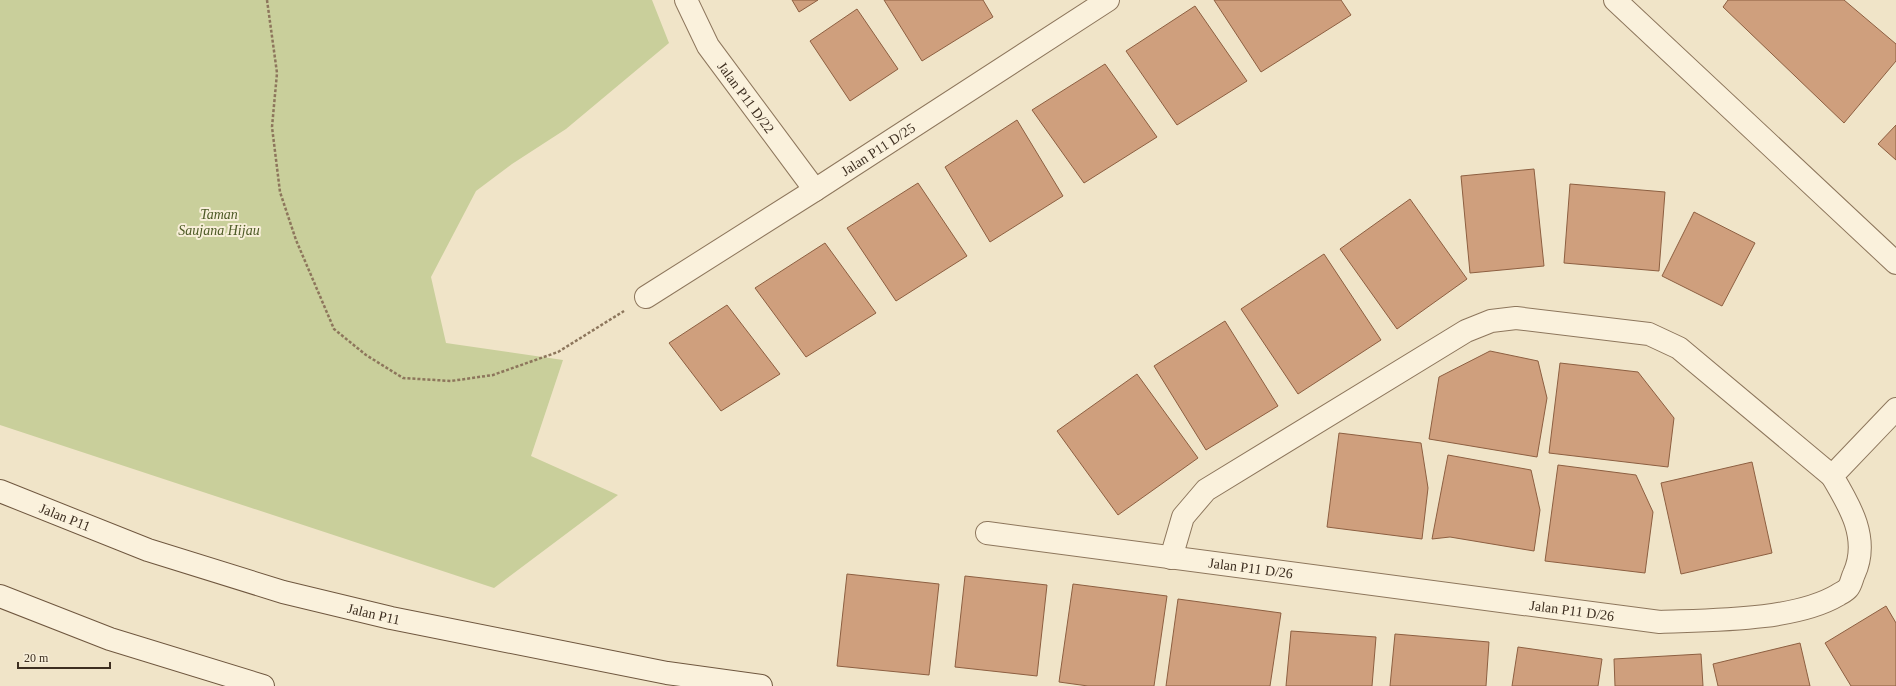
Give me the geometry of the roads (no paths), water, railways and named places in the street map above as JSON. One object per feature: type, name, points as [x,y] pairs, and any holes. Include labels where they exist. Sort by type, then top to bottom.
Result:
[{"type":"street","name":"Jalan P11 D/22","points":[[686,0],[708,46],[815,190]]},
{"type":"street","name":"Jalan P11 D/25","points":[[646,297],[815,190],[1108,0]]},
{"type":"street","points":[[1615,0],[1896,263]]},
{"type":"street","name":"Jalan P11 D/26","points":[[987,533],[1171,558],[1660,622],[1734,619],[1806,609],[1827,601],[1848,588],[1857,569],[1861,550],[1857,525],[1848,502],[1832,476],[1679,348],[1649,334],[1516,318],[1491,321],[1466,331],[1206,490],[1183,517],[1171,558]]},
{"type":"street","points":[[1832,476],[1896,409]]},
{"type":"street","name":"Jalan P11","points":[[0,491],[148,550],[283,592],[391,618],[665,679],[761,686]]},
{"type":"street","points":[[0,596],[110,638],[262,686]]},
{"type":"park label","name":"Taman Saujana Hijau","points":[[219,222]]}]
